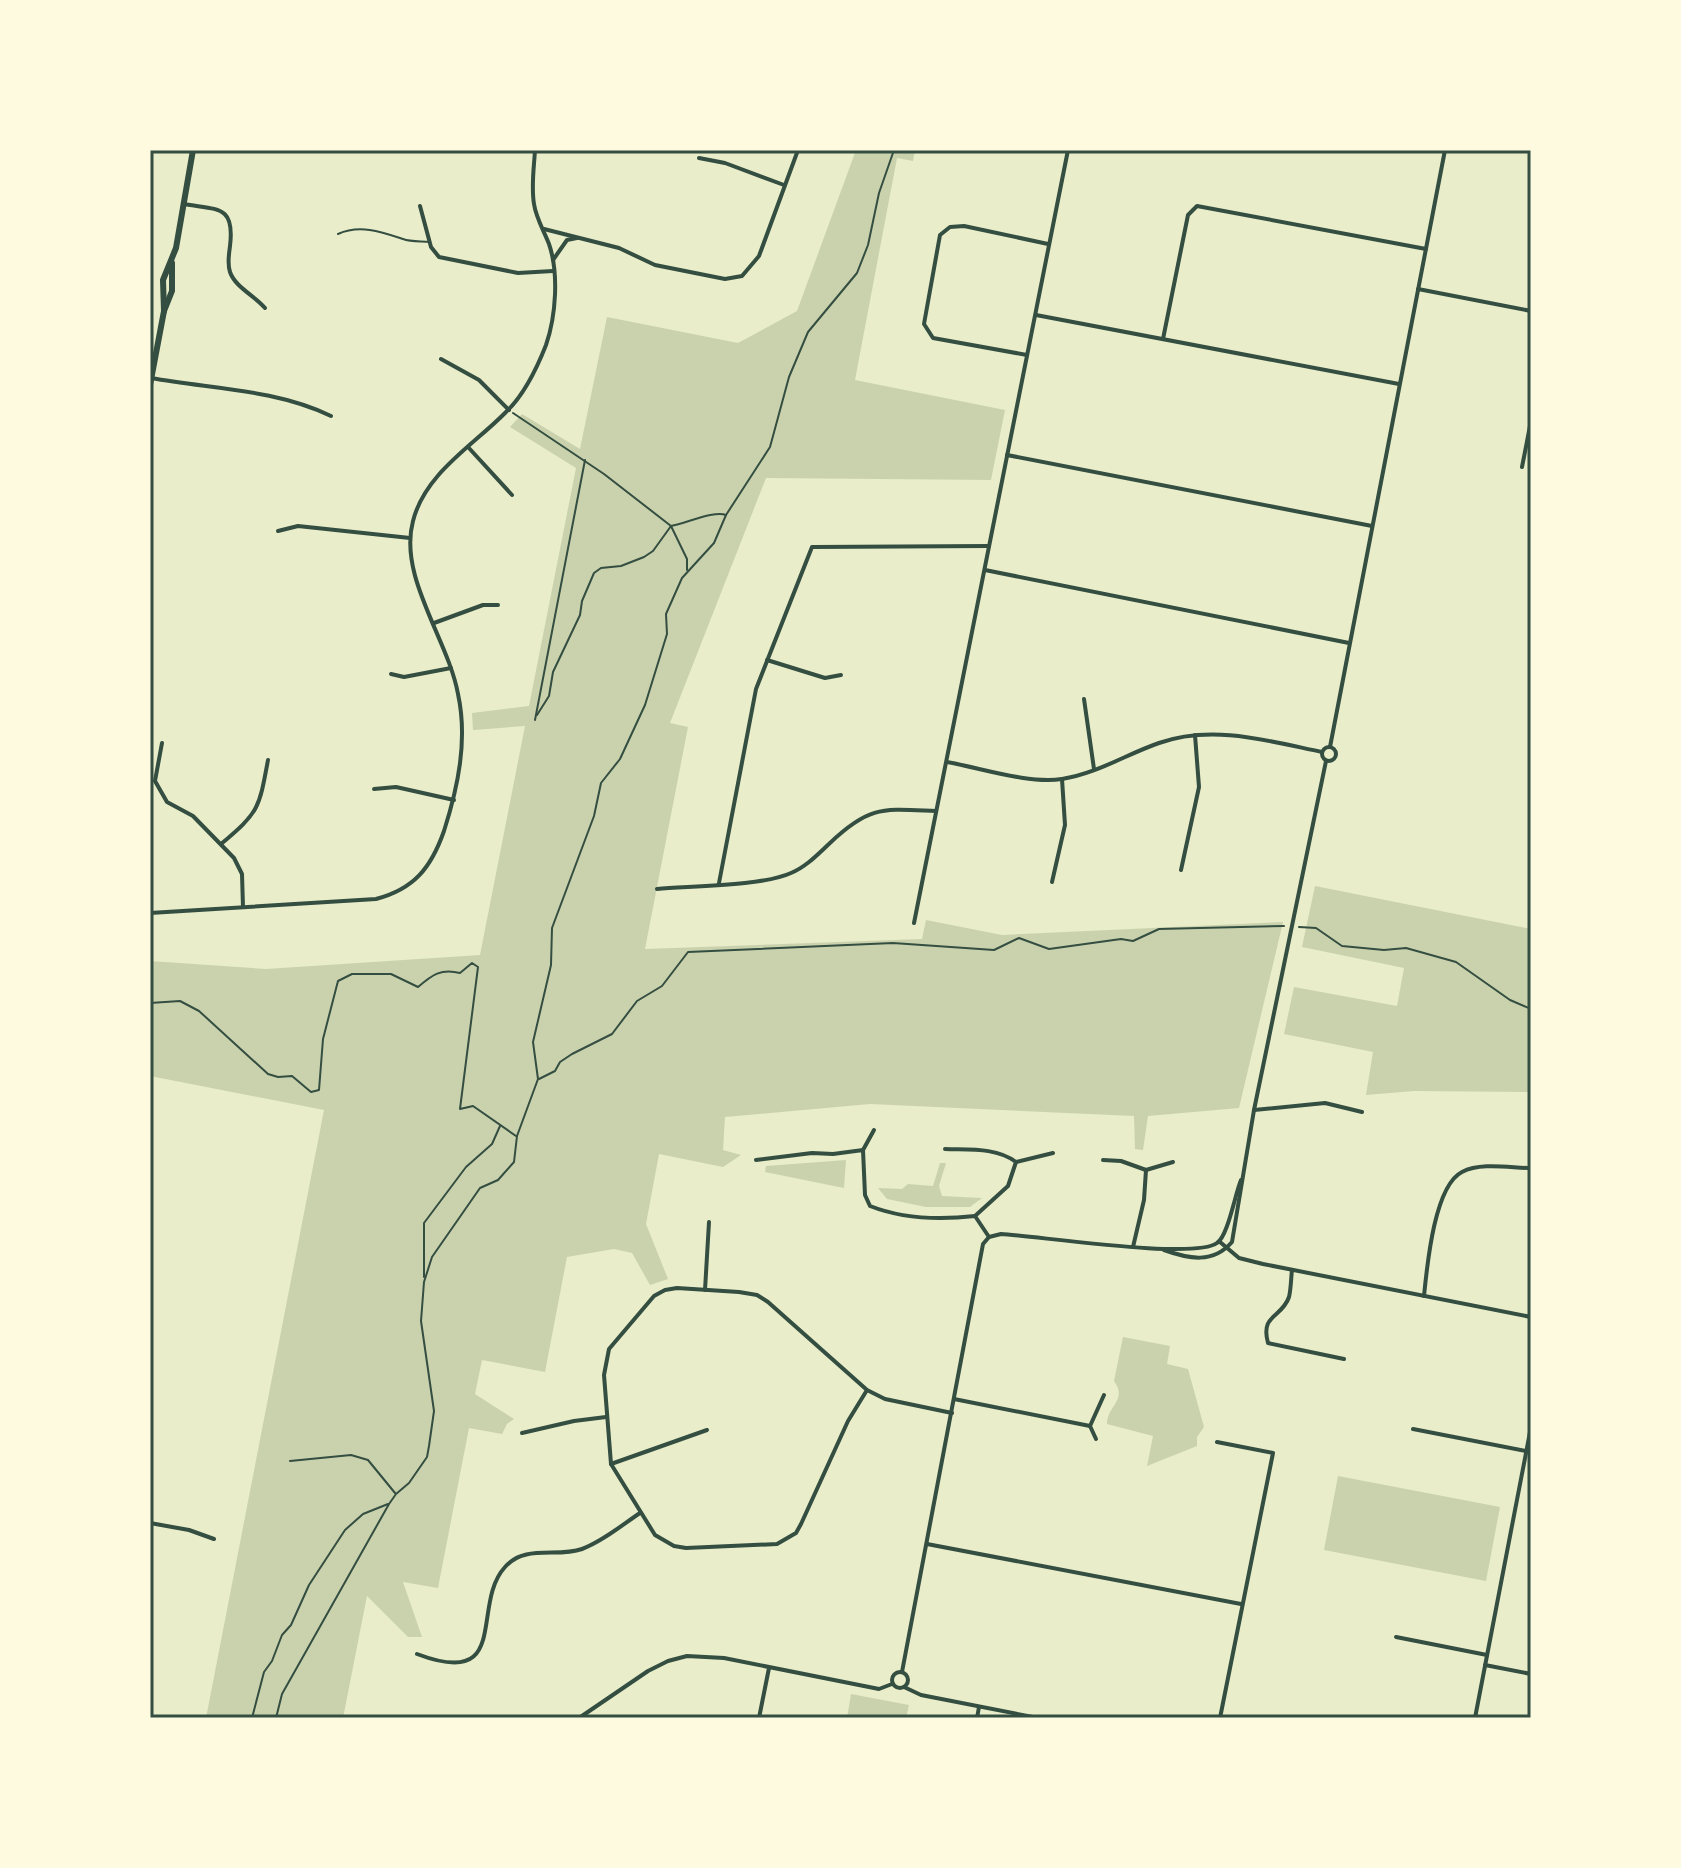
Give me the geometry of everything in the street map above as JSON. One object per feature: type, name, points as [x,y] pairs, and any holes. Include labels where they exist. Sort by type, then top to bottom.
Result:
[{"type":"main road","points":[[151,382],[153,345],[164,306],[172,291],[171,267],[193,150]]},
{"type":"street","points":[[150,913],[376,899],[408,888],[435,855],[454,800],[461,749],[459,694],[417,583],[410,538],[413,521],[426,491],[509,410],[533,374],[547,343],[554,312],[553,271],[550,248],[534,209],[535,150]]},
{"type":"street","points":[[543,229],[619,248],[655,265],[734,279],[748,271],[759,256],[798,150]]},
{"type":"street","points":[[914,923],[1068,150]]},
{"type":"street","points":[[947,762],[1037,779],[1062,779],[1160,742],[1195,735],[1227,734],[1322,752],[1330,747],[1445,150]]},
{"type":"street","points":[[699,158],[725,163],[784,185]]},
{"type":"street","points":[[184,204],[217,210],[228,216],[233,225],[228,260],[231,274],[235,282],[265,308]]},
{"type":"street","points":[[420,206],[430,242],[439,257],[518,273],[553,271]]},
{"type":"street","points":[[1163,339],[1186,223],[1197,206],[1426,249]]},
{"type":"street","points":[[1027,355],[933,338],[924,324],[940,235],[950,227],[964,226],[1048,244]]},
{"type":"street","points":[[552,264],[567,240],[584,237]]},
{"type":"street","points":[[1418,289],[1531,311]]},
{"type":"street","points":[[1036,315],[1399,384]]},
{"type":"street","points":[[441,359],[479,380],[509,410]]},
{"type":"street","points":[[151,382],[239,389],[306,405],[331,416]]},
{"type":"street","points":[[1522,467],[1531,421]]},
{"type":"street","points":[[468,447],[512,495]]},
{"type":"street","points":[[1007,455],[1372,526]]},
{"type":"street","points":[[278,531],[298,526],[410,538]]},
{"type":"street","points":[[719,883],[756,689],[812,547],[989,546]]},
{"type":"street","points":[[985,570],[1349,643]]},
{"type":"street","points":[[434,623],[483,605],[498,605]]},
{"type":"street","points":[[766,660],[825,678],[841,675]]},
{"type":"street","points":[[391,674],[404,677],[451,668]]},
{"type":"street","points":[[1084,699],[1094,769]]},
{"type":"street","points":[[1181,870],[1199,787],[1195,735]]},
{"type":"street","points":[[162,743],[155,781],[167,802],[193,816],[234,858],[242,874],[243,907]]},
{"type":"street","points":[[1326,761],[1333,760],[1336,754],[1330,747]]},
{"type":"street","points":[[1322,752],[1326,761]]},
{"type":"street","points":[[221,844],[254,816],[262,794],[268,760]]},
{"type":"street","points":[[1161,1250],[1207,1258],[1226,1249],[1232,1242],[1254,1110],[1326,761]]},
{"type":"street","points":[[1052,882],[1065,825],[1062,779]]},
{"type":"street","points":[[374,789],[396,787],[454,800]]},
{"type":"street","points":[[657,889],[778,878],[804,866],[863,815],[896,810],[936,811]]},
{"type":"street","points":[[1254,1110],[1325,1103],[1362,1112]]},
{"type":"street","points":[[874,1130],[863,1150],[865,1195],[870,1206],[908,1216],[975,1216],[1008,1186],[1016,1162]]},
{"type":"street","points":[[945,1149],[995,1152],[1007,1155],[1016,1162]]},
{"type":"street","points":[[756,1160],[863,1150]]},
{"type":"street","points":[[1016,1162],[1053,1153]]},
{"type":"street","points":[[1103,1160],[1121,1161],[1146,1170],[1173,1162]]},
{"type":"street","points":[[1424,1296],[1442,1199],[1452,1180],[1462,1172],[1476,1168],[1531,1168]]},
{"type":"street","points":[[1133,1247],[1144,1200],[1146,1170]]},
{"type":"street","points":[[904,1687],[908,1681],[902,1672],[983,1244],[989,1237],[1012,1234],[1161,1250],[1207,1248],[1220,1242],[1224,1235],[1241,1180]]},
{"type":"street","points":[[975,1216],[989,1237]]},
{"type":"street","points":[[705,1290],[709,1222]]},
{"type":"street","points":[[1220,1242],[1239,1258],[1531,1317]]},
{"type":"street","points":[[1292,1269],[1288,1299],[1268,1318],[1268,1343],[1344,1359]]},
{"type":"street","points":[[867,1390],[848,1421],[796,1533],[777,1544],[674,1546],[655,1535],[611,1464],[604,1375],[609,1349],[654,1296],[677,1288],[757,1295],[867,1390],[885,1399],[952,1413]]},
{"type":"street","points":[[1096,1439],[1090,1426],[1104,1395]]},
{"type":"street","points":[[954,1399],[1090,1426]]},
{"type":"street","points":[[522,1433],[606,1417]]},
{"type":"street","points":[[1475,1718],[1531,1427]]},
{"type":"street","points":[[1413,1429],[1526,1451]]},
{"type":"street","points":[[611,1464],[707,1430]]},
{"type":"street","points":[[1217,1442],[1273,1453],[1220,1718]]},
{"type":"street","points":[[417,1654],[454,1663],[469,1658],[480,1649],[485,1637],[493,1586],[507,1564],[532,1553],[582,1549],[640,1513]]},
{"type":"street","points":[[150,1523],[189,1530],[214,1539]]},
{"type":"street","points":[[927,1544],[1241,1604]]},
{"type":"street","points":[[1396,1637],[1487,1655]]},
{"type":"street","points":[[579,1718],[648,1671],[678,1658],[706,1656],[879,1689],[892,1684]]},
{"type":"street","points":[[1485,1665],[1531,1674]]},
{"type":"street","points":[[759,1718],[769,1668]]},
{"type":"street","points":[[892,1684],[894,1674],[902,1672]]},
{"type":"street","points":[[892,1684],[921,1695],[1038,1718]]},
{"type":"street","points":[[977,1718],[979,1707]]},
{"type":"lane","points":[[338,234],[350,228],[393,234],[405,241],[430,242]]},
{"type":"path","points":[[424,1282],[432,1257],[480,1188],[498,1180],[514,1162],[517,1136],[538,1079],[533,1042],[551,965],[552,928],[594,816],[601,783],[620,759],[645,705],[667,634],[666,614],[686,571],[714,543],[726,515],[770,447],[789,377],[808,332],[857,273],[868,245],[879,193],[894,150]]},
{"type":"path","points":[[509,410],[585,460],[671,526],[687,559],[686,571]]},
{"type":"path","points":[[537,715],[585,460]]},
{"type":"path","points":[[535,720],[549,696],[553,672],[580,615],[582,601],[594,573],[601,568],[621,566],[644,557],[653,551],[671,526],[698,521],[712,513],[726,515]]},
{"type":"path","points":[[538,1079],[555,1071],[560,1062],[572,1054],[612,1034],[637,1001],[662,986],[688,952],[893,943],[994,950],[1019,938],[1049,949],[1121,939],[1133,941],[1159,929],[1293,926],[1316,928],[1342,946],[1384,950],[1406,948],[1456,962],[1510,1000],[1531,1009]]},
{"type":"path","points":[[150,1003],[180,1001],[199,1011],[268,1074],[292,1076],[311,1092],[319,1090],[323,1039],[338,981],[352,974],[391,974],[418,987],[433,974],[448,969],[460,973],[472,963],[478,967],[460,1109],[473,1106],[517,1136]]},
{"type":"path","points":[[276,1718],[282,1694],[389,1504],[427,1457],[434,1411],[421,1321],[424,1223],[466,1167],[492,1144],[501,1125]]},
{"type":"path","points":[[290,1461],[351,1455],[368,1460],[383,1482],[396,1494]]},
{"type":"path","points":[[252,1718],[264,1672],[309,1585],[345,1530],[363,1514],[389,1504]]},
{"type":"green space","points":[[856,150],[915,150],[913,161],[897,158],[855,380],[1005,410],[991,480],[766,478],[670,723],[688,727],[645,949],[922,939],[926,920],[1002,935],[1283,922],[1239,1108],[1148,1116],[1143,1150],[1135,1149],[1134,1116],[870,1104],[725,1117],[723,1150],[741,1155],[723,1167],[659,1154],[646,1224],[668,1279],[650,1285],[632,1253],[614,1249],[567,1257],[545,1372],[482,1360],[475,1394],[514,1419],[502,1434],[469,1428],[438,1588],[403,1582],[422,1637],[408,1637],[367,1596],[343,1718],[206,1718],[324,1110],[150,1076],[150,961],[266,969],[480,955],[525,726],[473,730],[472,713],[529,706],[576,468],[510,427],[522,414],[580,449],[607,317],[738,343],[797,311]]},
{"type":"green space","points":[[1315,886],[1531,929],[1531,1092],[1414,1091],[1366,1095],[1373,1052],[1284,1034],[1294,987],[1397,1006],[1404,968],[1302,947]]},
{"type":"green space","points":[[846,1160],[844,1188],[765,1172],[766,1166]]},
{"type":"green space","points":[[940,1163],[946,1163],[939,1186],[942,1196],[982,1198],[970,1207],[926,1207],[887,1199],[878,1188],[902,1189],[908,1184],[933,1186]]},
{"type":"green space","points":[[1123,1337],[1170,1346],[1167,1364],[1188,1369],[1204,1427],[1197,1437],[1197,1446],[1147,1466],[1153,1436],[1107,1424],[1119,1393],[1114,1381]]},
{"type":"green space","points":[[1338,1476],[1500,1507],[1486,1581],[1324,1550]]},
{"type":"green space","points":[[851,1694],[909,1705],[906,1718],[847,1718]]}]
